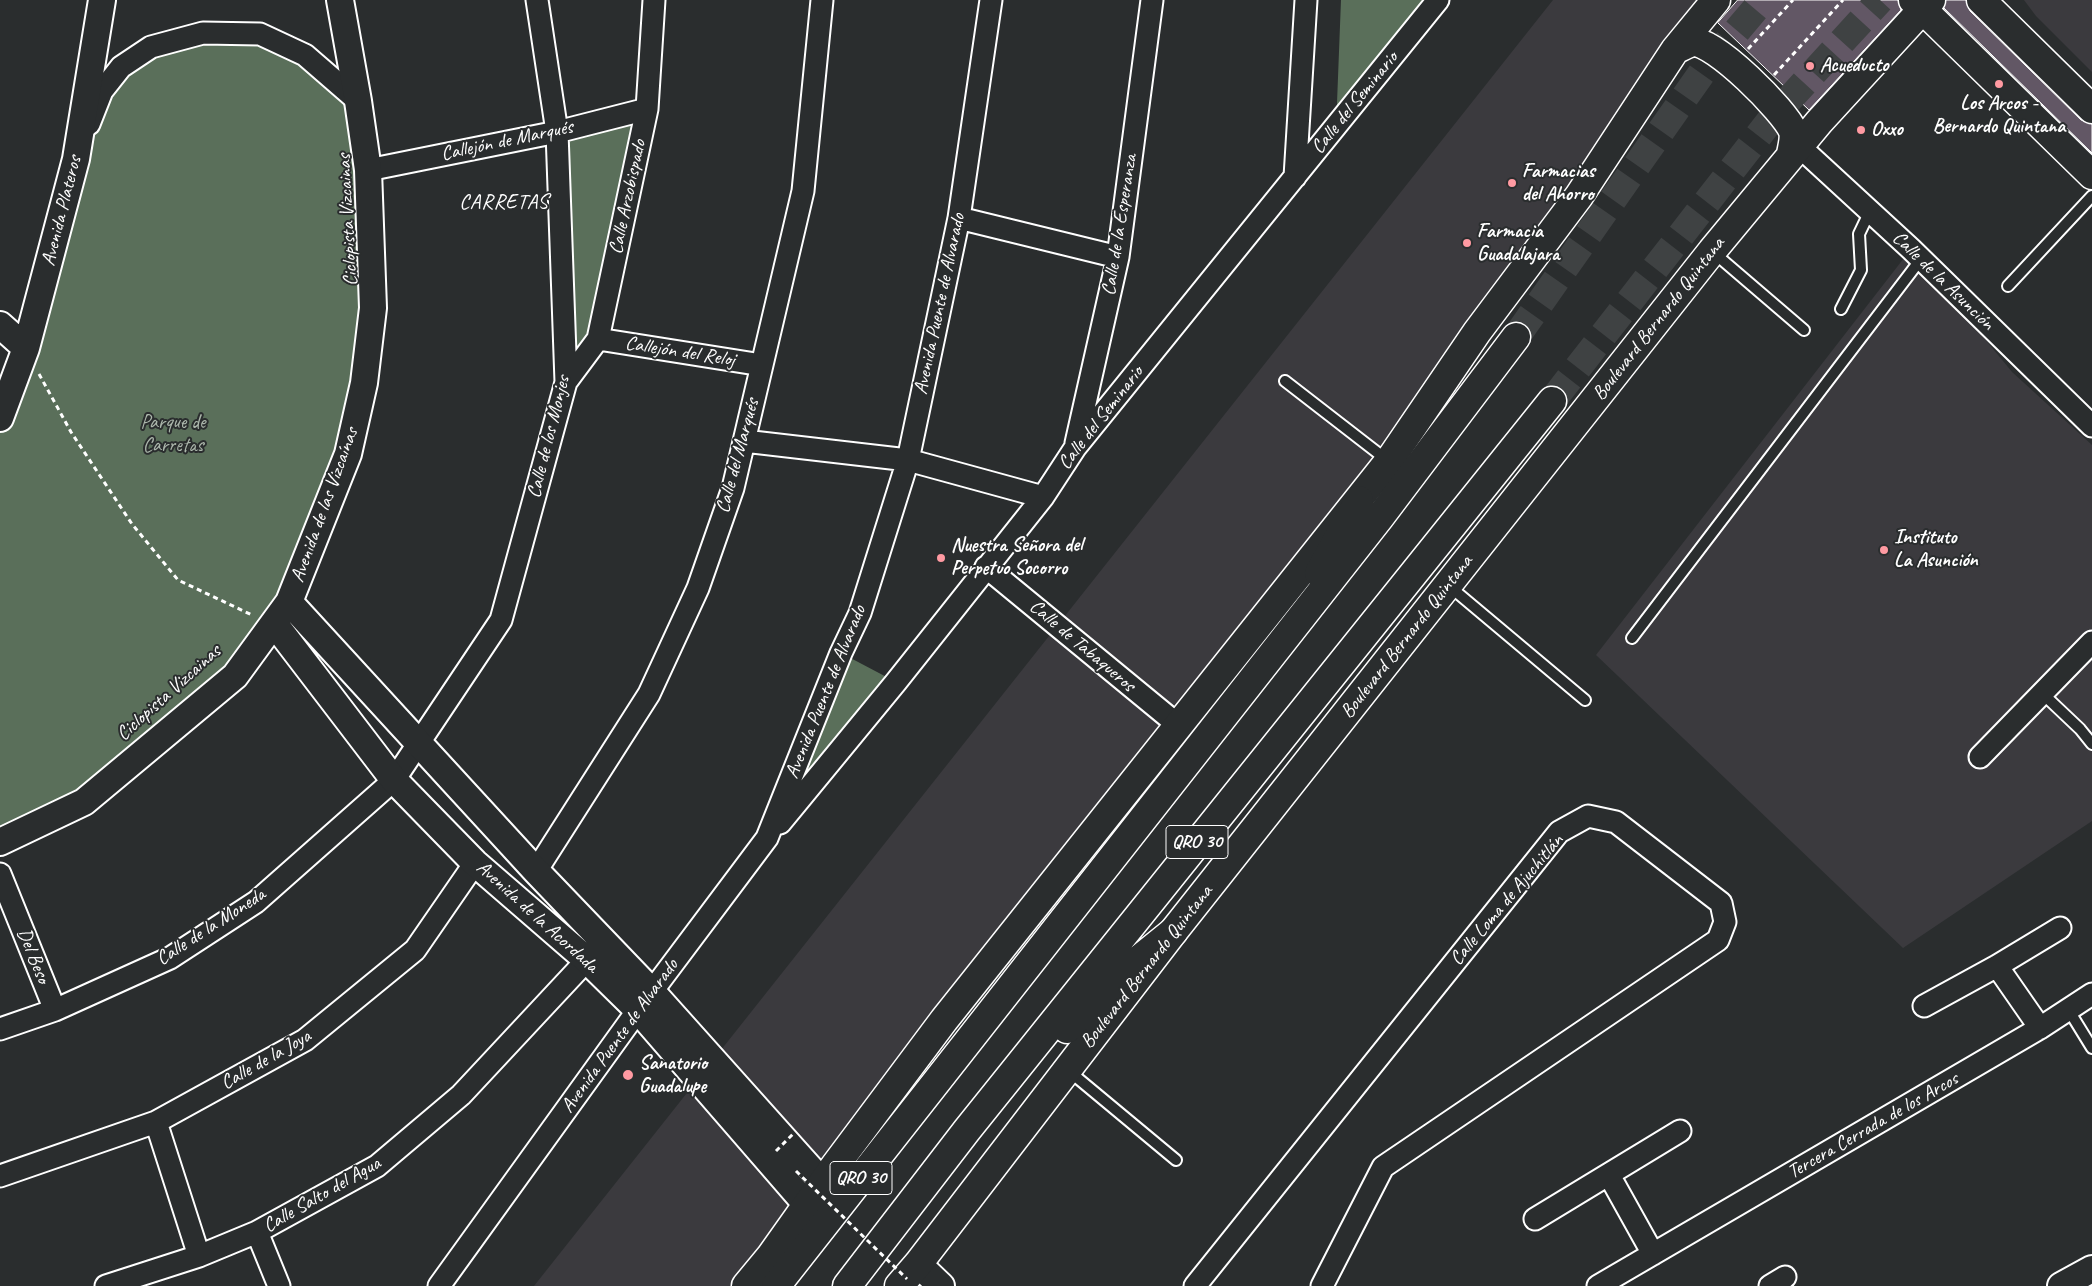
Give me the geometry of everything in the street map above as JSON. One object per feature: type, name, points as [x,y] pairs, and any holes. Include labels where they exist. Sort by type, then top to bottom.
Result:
[{"type":"main road","points":[[746,1286],[944,1020],[1389,461],[1478,332],[1578,196],[1675,50],[1716,0]]},
{"type":"main road","points":[[1981,0],[2092,109]]},
{"type":"main road","points":[[1922,3],[2092,175]]},
{"type":"main road","name":"Boulevard Bernardo Quintana","points":[[908,1276],[1173,932],[1712,251],[1795,150],[1922,3]]},
{"type":"main road","points":[[1675,50],[1694,42],[1710,46],[1760,90],[1785,117],[1794,133],[1795,150]]},
{"type":"main road","name":"QRO 30","points":[[776,1286],[1380,516],[1516,337]]},
{"type":"main road","name":"Boulevard Bernardo Quintana","points":[[847,1286],[967,1130],[1552,401]]},
{"type":"main road","points":[[1110,861],[1122,828],[1321,570],[1359,500]]},
{"type":"main road","points":[[967,1130],[1121,974],[1173,932]]},
{"type":"street","name":"Avenida Plateros","points":[[0,418],[14,358],[76,159],[102,0]]},
{"type":"street","name":"Avenida de las Vizcaínas","points":[[0,842],[84,802],[235,676],[289,602],[348,454],[364,383],[373,308],[368,170],[340,0]]},
{"type":"street","name":"Calle de los Monjes","points":[[394,780],[501,620],[566,382],[557,132],[538,0]]},
{"type":"street","name":"Calle Arzobispado","points":[[566,382],[598,339],[647,109],[654,0]]},
{"type":"street","name":"Calle del Marqués","points":[[536,871],[649,694],[698,588],[733,488],[802,191],[822,0]]},
{"type":"street","name":"Avenida Puente de Alvarado","points":[[443,1280],[645,1001],[767,838],[841,654],[860,613],[908,460],[959,218],[991,0]]},
{"type":"street","name":"Calle de la Esperanza","points":[[1075,448],[1118,257],[1152,0]]},
{"type":"street","points":[[1295,177],[1306,0]]},
{"type":"street","name":"Calle del Seminario","points":[[767,838],[896,682],[1043,497],[1075,448],[1438,0]]},
{"type":"street","points":[[76,159],[102,91],[121,67],[151,47],[203,33],[260,34],[305,55],[358,101]]},
{"type":"street","name":"Callejón de Marqués","points":[[368,170],[557,132],[647,109]]},
{"type":"street","name":"Calle de la Asunción","points":[[1795,150],[1870,211],[2089,419]]},
{"type":"street","points":[[959,218],[1118,257]]},
{"type":"street","points":[[0,325],[14,358]]},
{"type":"street","name":"Callejón del Reloj","points":[[598,339],[762,365]]},
{"type":"street","points":[[744,441],[908,460],[1043,497]]},
{"type":"street","name":"Calle de Tabaqueros","points":[[986,567],[1178,725]]},
{"type":"street","name":"Avenida de la Acordada","points":[[289,602],[536,871],[645,1001],[807,1206]]},
{"type":"street","name":"Avenida de la Acordada","points":[[274,623],[394,780],[475,863],[586,960],[645,1001],[823,1183]]},
{"type":"street","points":[[1980,757],[2092,642]]},
{"type":"street","name":"Calle de la Moneda","points":[[0,1029],[55,1010],[170,958],[256,902],[394,780]]},
{"type":"street","name":"Calle Loma de Ajuchitlán","points":[[1194,1286],[1560,832],[1588,816],[1616,822],[1721,903],[1725,922],[1718,940],[1383,1167],[1322,1286]]},
{"type":"street","name":"Calle de la Joya","points":[[0,1176],[156,1122],[305,1040],[415,950],[475,863]]},
{"type":"street","name":"Del Beso","points":[[0,874],[55,1010]]},
{"type":"street","points":[[1924,1006],[1997,966],[2060,928]]},
{"type":"street","name":"Calle Salto del Agua","points":[[106,1286],[199,1256],[257,1232],[377,1166],[460,1095],[586,960]]},
{"type":"street","points":[[1997,966],[2040,1028]]},
{"type":"street","name":"Tercera Cerrada de los Arcos","points":[[1605,1284],[1653,1254],[2040,1028],[2092,994]]},
{"type":"street","points":[[156,1122],[199,1256]]},
{"type":"street","points":[[1535,1219],[1680,1131]]},
{"type":"street","points":[[1609,1175],[1653,1254]]},
{"type":"street","points":[[257,1232],[279,1286]]},
{"type":"street","points":[[908,1276],[941,1286]]},
{"type":"street","points":[[428,1286],[443,1280]]},
{"type":"lane","points":[[2008,286],[2092,196]]},
{"type":"lane","points":[[1841,309],[1861,270],[1859,234],[1870,211]]},
{"type":"lane","points":[[1712,251],[1804,330]]},
{"type":"lane","points":[[1632,638],[1921,259]]},
{"type":"lane","points":[[1285,381],[1389,461]]},
{"type":"lane","points":[[1448,585],[1585,700]]},
{"type":"lane","points":[[2042,693],[2092,744]]},
{"type":"lane","points":[[2068,1010],[2092,1048]]},
{"type":"lane","points":[[1067,1070],[1176,1160]]},
{"type":"path","points":[[1742,55],[1793,0]]},
{"type":"path","points":[[1770,79],[1843,0]]},
{"type":"path","points":[[14,358],[71,432],[132,524],[178,580],[258,618],[274,623]]},
{"type":"path","points":[[776,1151],[794,1132]]},
{"type":"path","points":[[796,1171],[908,1276]]},
{"type":"shaded area","points":[[1553,0],[1716,0],[1579,196],[746,1286],[534,1286]]},
{"type":"shaded area","points":[[2024,0],[2092,0],[2092,72],[2036,16]]},
{"type":"shaded area","name":"Instituto La Asunción","points":[[1911,249],[2012,372],[2092,445],[2092,821],[1903,948],[1596,655]]},
{"type":"green space","points":[[1341,0],[1439,0],[1336,129]]},
{"type":"green space","name":"Parque de Carretas","points":[[260,34],[358,101],[373,308],[348,454],[289,602],[235,676],[84,802],[0,842],[0,418],[102,91],[151,47]]},
{"type":"green space","points":[[647,109],[598,339],[566,382],[557,132]]},
{"type":"green space","points":[[841,653],[896,682],[767,838]]},
{"type":"building","points":[[1738,0],[1898,0],[1901,10],[1809,110],[1718,23]]},
{"type":"building","points":[[1946,0],[1966,0],[1970,11],[2081,120],[2092,124],[2092,153],[1944,8]]},
{"type":"tunnel","points":[[1516,337],[1706,67],[1763,0]]},
{"type":"tunnel","points":[[1552,401],[1773,117],[1880,0]]},
{"type":"place","name":"Acueducto","points":[[1810,66]]},
{"type":"place","name":"Los Arcos - Bernardo Quintana","points":[[1999,84]]},
{"type":"place","name":"Oxxo","points":[[1861,130]]},
{"type":"place","name":"Farmacias del Ahorro","points":[[1512,183]]},
{"type":"place","name":"Farmacia Guadalajara","points":[[1467,243]]},
{"type":"place","name":"Instituto La Asunción","points":[[1884,550]]},
{"type":"place","name":"Nuestra Señora del Perpetuo Socorro","points":[[941,558]]},
{"type":"place","name":"Sanatorio Guadalupe","points":[[628,1075]]},
{"type":"district","name":"CARRETAS","points":[[504,202]]}]
